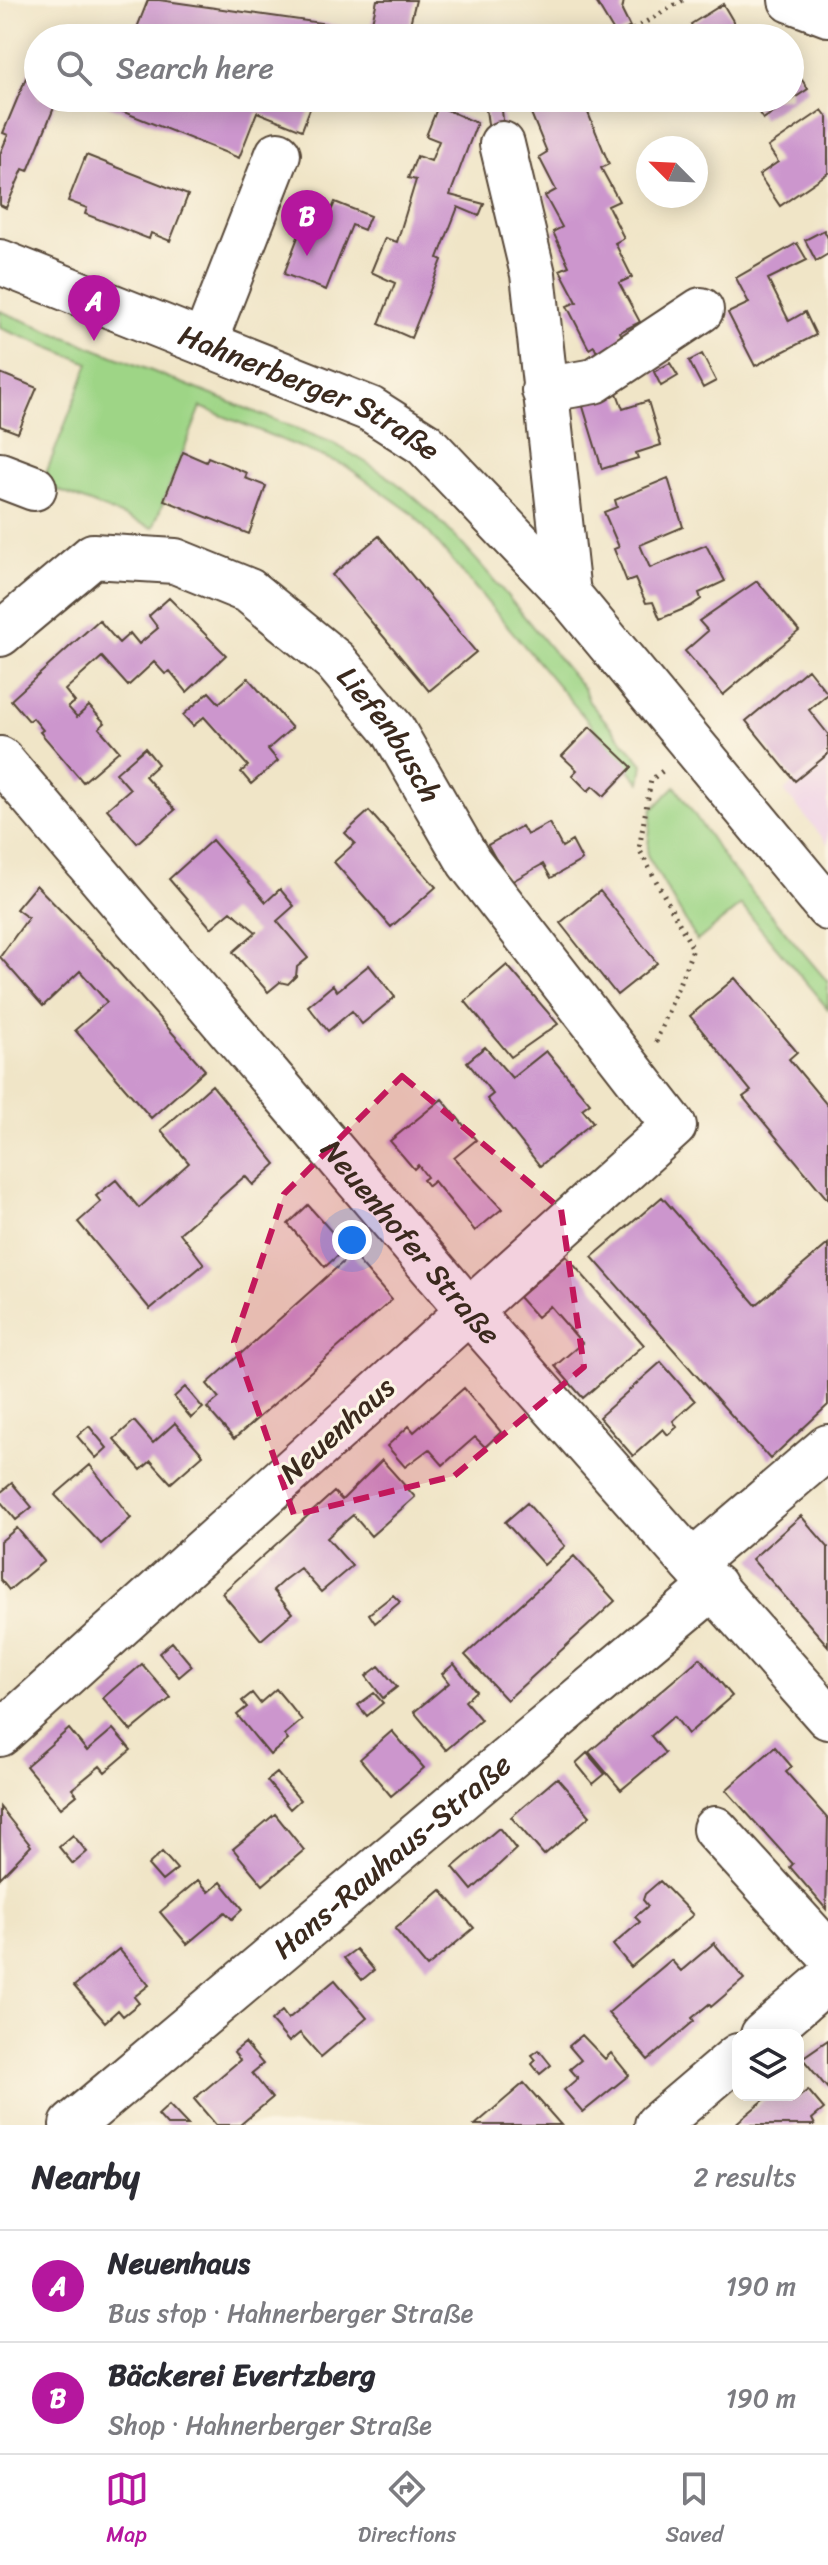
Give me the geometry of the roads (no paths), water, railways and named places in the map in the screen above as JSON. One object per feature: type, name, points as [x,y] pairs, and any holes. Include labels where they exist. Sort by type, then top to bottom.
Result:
[{"type":"street","points":[[791,0],[828,14]]},
{"type":"street","points":[[502,144],[533,274],[568,594]]},
{"type":"street","points":[[204,343],[278,154]]},
{"type":"street","name":"Hahnerberger Straße","points":[[0,262],[370,409],[425,444],[568,594],[828,908]]},
{"type":"street","points":[[544,390],[594,381],[701,310]]},
{"type":"street","name":"Liefenbusch","points":[[0,634],[93,556],[175,561],[249,591],[335,661],[393,730],[469,862],[674,1126]]},
{"type":"street","name":"Neuenhofer Straße","points":[[0,759],[469,1311],[828,1717]]},
{"type":"street","name":"Neuenhaus","points":[[0,1734],[674,1126]]},
{"type":"street","points":[[705,1576],[828,1447]]},
{"type":"street","points":[[705,1576],[821,1484],[828,1482]]},
{"type":"street","name":"Hans-Rauhaus-Straße","points":[[72,2125],[705,1576]]},
{"type":"street","points":[[715,1829],[828,1953]]},
{"type":"street","points":[[770,2029],[828,1979]]},
{"type":"street","points":[[657,2125],[732,2061]]},
{"type":"place","name":"Bäckerei Evertzberg","points":[[307,256]]},
{"type":"place","name":"Neuenhaus","points":[[94,341]]}]
